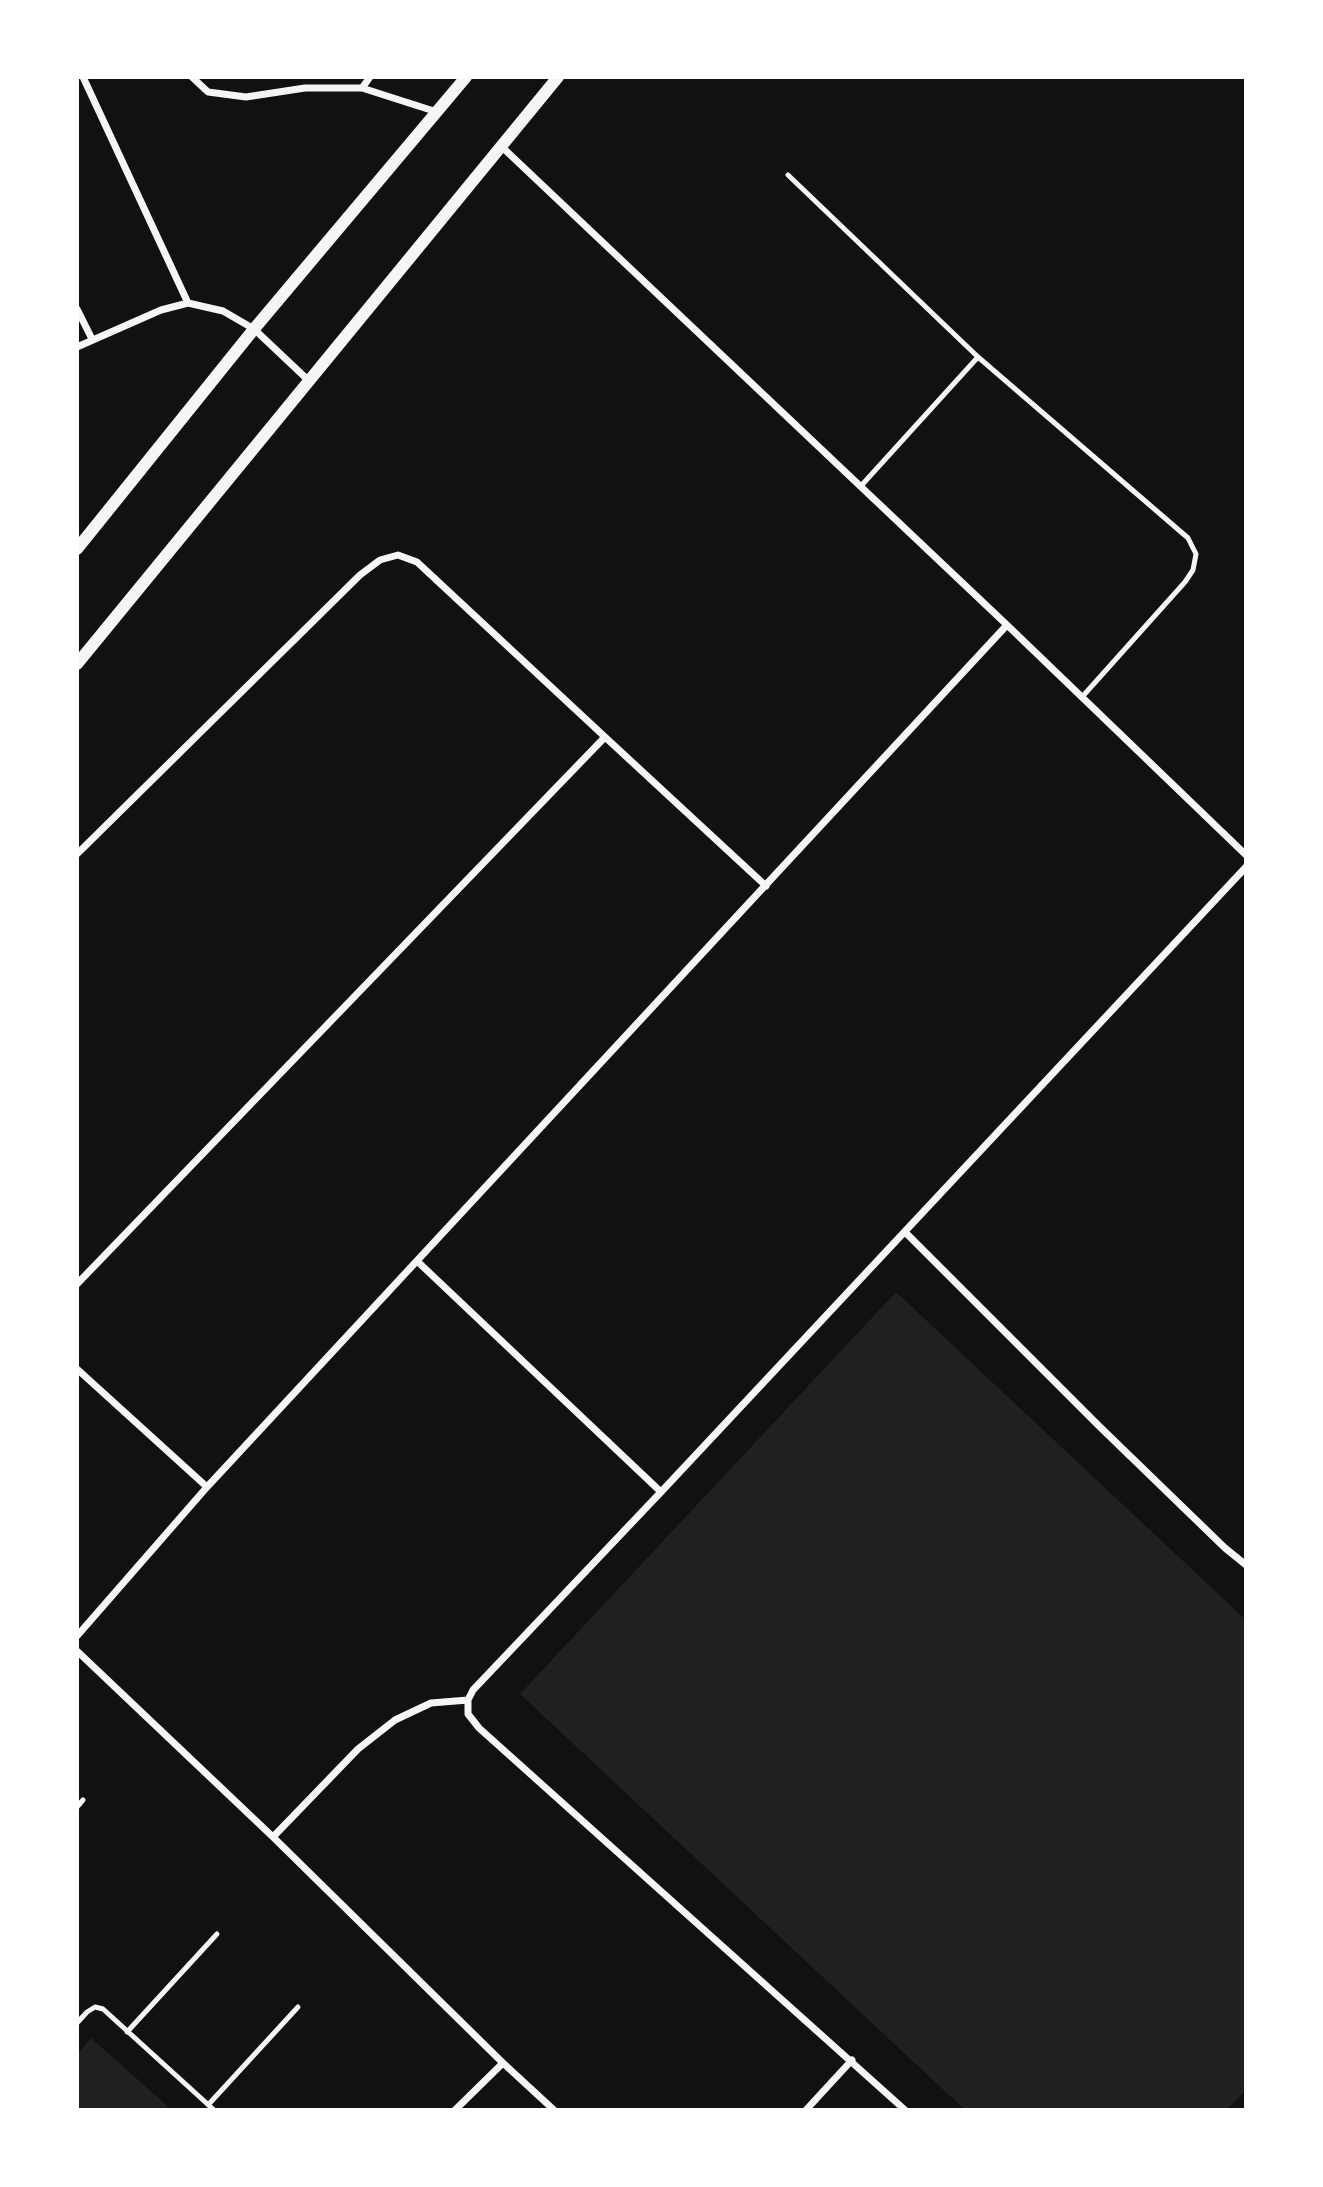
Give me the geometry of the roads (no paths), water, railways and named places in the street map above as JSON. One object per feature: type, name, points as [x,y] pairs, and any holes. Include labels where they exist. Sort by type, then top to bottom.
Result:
[{"type":"street","points":[[83,77],[188,303]]},
{"type":"street","points":[[192,77],[208,92],[246,97],[305,88],[362,88],[437,113]]},
{"type":"street","points":[[362,88],[370,77]]},
{"type":"street","points":[[77,549],[254,329],[466,77]]},
{"type":"street","points":[[77,664],[558,77]]},
{"type":"street","points":[[502,147],[1246,855]]},
{"type":"street","points":[[77,347],[161,310],[188,303],[223,311],[254,329],[308,380]]},
{"type":"street","points":[[77,309],[92,339]]},
{"type":"street","points":[[77,855],[360,575],[380,560],[398,555],[417,562],[766,886]]},
{"type":"street","points":[[77,1636],[207,1487],[1007,625]]},
{"type":"street","points":[[77,1284],[605,737]]},
{"type":"street","points":[[905,2110],[479,1728],[468,1714],[468,1700],[473,1690],[1246,867]]},
{"type":"street","points":[[905,1231],[1118,1444],[1246,1565]]},
{"type":"street","points":[[417,1261],[661,1492]]},
{"type":"street","points":[[77,1368],[207,1487]]},
{"type":"street","points":[[77,1651],[554,2110]]},
{"type":"street","points":[[273,1837],[358,1749],[395,1720],[431,1703],[468,1700]]},
{"type":"street","points":[[806,2110],[852,2060]]},
{"type":"street","points":[[455,2110],[503,2063]]},
{"type":"lane","points":[[788,175],[978,357],[1188,538],[1196,554],[1193,570],[1082,697]]},
{"type":"lane","points":[[860,487],[978,357]]},
{"type":"lane","points":[[77,1807],[83,1801]]},
{"type":"lane","points":[[127,2032],[217,1934]]},
{"type":"lane","points":[[77,2023],[95,2007],[103,2009],[214,2110]]},
{"type":"lane","points":[[208,2105],[298,2007]]}]
